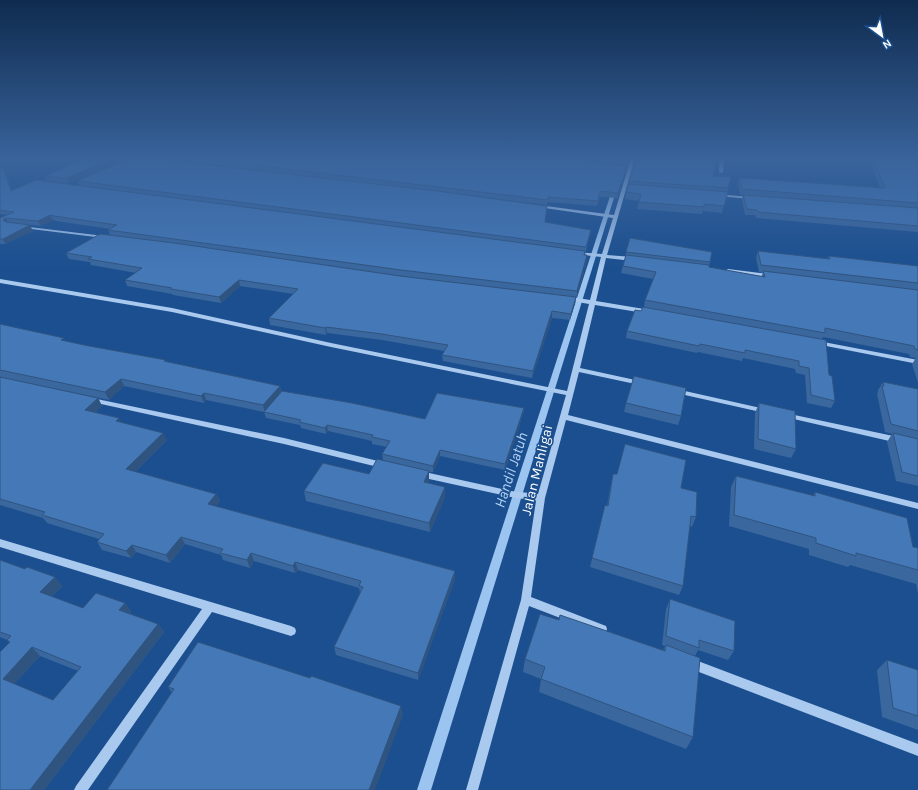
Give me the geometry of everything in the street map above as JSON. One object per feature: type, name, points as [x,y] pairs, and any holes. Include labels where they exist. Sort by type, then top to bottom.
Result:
[{"type":"street","name":"Jalan Mahligai","points":[[472,790],[526,600],[541,498],[570,394],[589,301],[613,216],[625,195]]},
{"type":"street","points":[[712,195],[759,199]]},
{"type":"street","points":[[532,205],[613,216]]},
{"type":"street","points":[[16,226],[107,238]]},
{"type":"street","points":[[566,252],[636,260]]},
{"type":"street","points":[[721,270],[775,277]]},
{"type":"street","points":[[0,281],[172,310],[331,345],[570,394]]},
{"type":"street","points":[[558,297],[655,313]]},
{"type":"street","points":[[810,342],[918,362]]},
{"type":"street","points":[[576,369],[646,385]]},
{"type":"street","points":[[670,390],[770,412]]},
{"type":"street","points":[[86,399],[284,441],[390,467]]},
{"type":"street","points":[[778,414],[902,441]]},
{"type":"street","points":[[564,417],[918,506]]},
{"type":"street","points":[[412,473],[511,494],[541,498]]},
{"type":"street","points":[[0,543],[291,631]]},
{"type":"street","points":[[526,600],[614,634]]},
{"type":"street","points":[[80,790],[210,606]]},
{"type":"street","points":[[681,660],[918,750]]},
{"type":"building","points":[[0,195],[151,195],[585,251],[584,255],[587,255],[577,291],[401,270],[108,230],[117,225],[50,215],[38,221],[6,218],[3,220],[6,222],[30,225],[3,239],[0,239],[0,218],[14,212],[0,210]]},
{"type":"building","points":[[184,195],[465,195],[547,206],[545,222],[591,230],[586,247]]},
{"type":"building","points":[[505,195],[599,195],[598,201],[548,197],[548,200]]},
{"type":"building","points":[[641,195],[727,195],[724,206],[704,204],[704,207],[639,202]]},
{"type":"building","points":[[743,195],[918,208],[918,226],[758,212],[757,210],[747,209]]},
{"type":"building","points":[[816,195],[918,195],[918,203]]},
{"type":"building","points":[[100,234],[174,243],[400,276],[576,297],[571,314],[552,311],[533,371],[442,355],[448,345],[382,334],[325,328],[269,318],[298,289],[239,280],[219,297],[125,280],[142,268],[88,259],[92,257],[66,253]]},
{"type":"building","points":[[630,238],[712,252],[710,262],[626,252]]},
{"type":"building","points":[[758,251],[830,259],[829,256],[918,266],[918,283],[761,265]]},
{"type":"building","points":[[626,255],[709,265],[709,267],[765,277],[763,271],[918,290],[918,350],[915,349],[914,346],[825,328],[825,333],[645,300],[656,272],[623,266]]},
{"type":"building","points":[[643,307],[826,340],[829,375],[832,376],[835,401],[811,395],[809,368],[799,366],[799,361],[745,350],[745,353],[700,344],[699,346],[627,331],[635,310],[641,311]]},
{"type":"building","points":[[0,324],[64,338],[61,340],[166,360],[164,361],[280,386],[263,405],[204,393],[201,396],[121,379],[105,392],[0,370]]},
{"type":"building","points":[[634,376],[686,388],[681,416],[626,403]]},
{"type":"building","points":[[0,377],[98,398],[85,410],[119,418],[116,421],[163,433],[126,469],[216,494],[208,504],[455,571],[418,673],[334,647],[363,587],[359,586],[361,581],[295,562],[293,566],[251,553],[247,560],[220,553],[223,549],[181,537],[166,555],[132,545],[126,551],[97,542],[104,534],[42,515],[45,512],[0,499]]},
{"type":"building","points":[[883,382],[918,389],[918,431],[891,424],[882,386],[884,386]]},
{"type":"building","points":[[282,391],[352,403],[425,419],[437,393],[524,408],[505,464],[440,450],[433,466],[382,454],[390,441],[372,437],[373,435],[327,425],[325,428],[299,422],[301,420],[264,412]]},
{"type":"building","points":[[759,403],[795,411],[796,449],[758,439]]},
{"type":"building","points":[[893,433],[918,439],[918,476],[902,472]]},
{"type":"building","points":[[625,444],[686,460],[681,488],[697,492],[696,517],[691,516],[683,586],[592,558],[605,505],[608,506],[613,474],[617,474]]},
{"type":"building","points":[[377,459],[429,471],[424,482],[445,487],[429,523],[304,491],[323,463],[369,474]]},
{"type":"building","points":[[736,476],[815,496],[815,492],[907,518],[913,547],[918,548],[918,570],[856,553],[856,556],[816,543],[816,538],[734,515]]},
{"type":"building","points":[[0,560],[25,569],[27,567],[55,577],[40,592],[83,608],[96,593],[125,603],[119,610],[158,624],[30,790],[0,790],[0,652],[10,642],[7,640],[11,636],[0,632]],"holes":[[[32,647],[81,667],[53,700],[3,679]]]},
{"type":"building","points":[[670,599],[735,621],[734,651],[699,640],[699,648],[666,636]]},
{"type":"building","points":[[540,614],[559,620],[560,615],[665,651],[666,645],[700,658],[693,737],[541,679],[545,667],[525,659]]},
{"type":"building","points":[[198,642],[310,678],[311,676],[401,706],[369,790],[107,790],[174,689],[168,687]]},
{"type":"building","points":[[887,660],[918,670],[918,716],[893,708]]},
{"type":"waterway","name":"Handil Jatuh","points":[[424,790],[613,195]]}]
